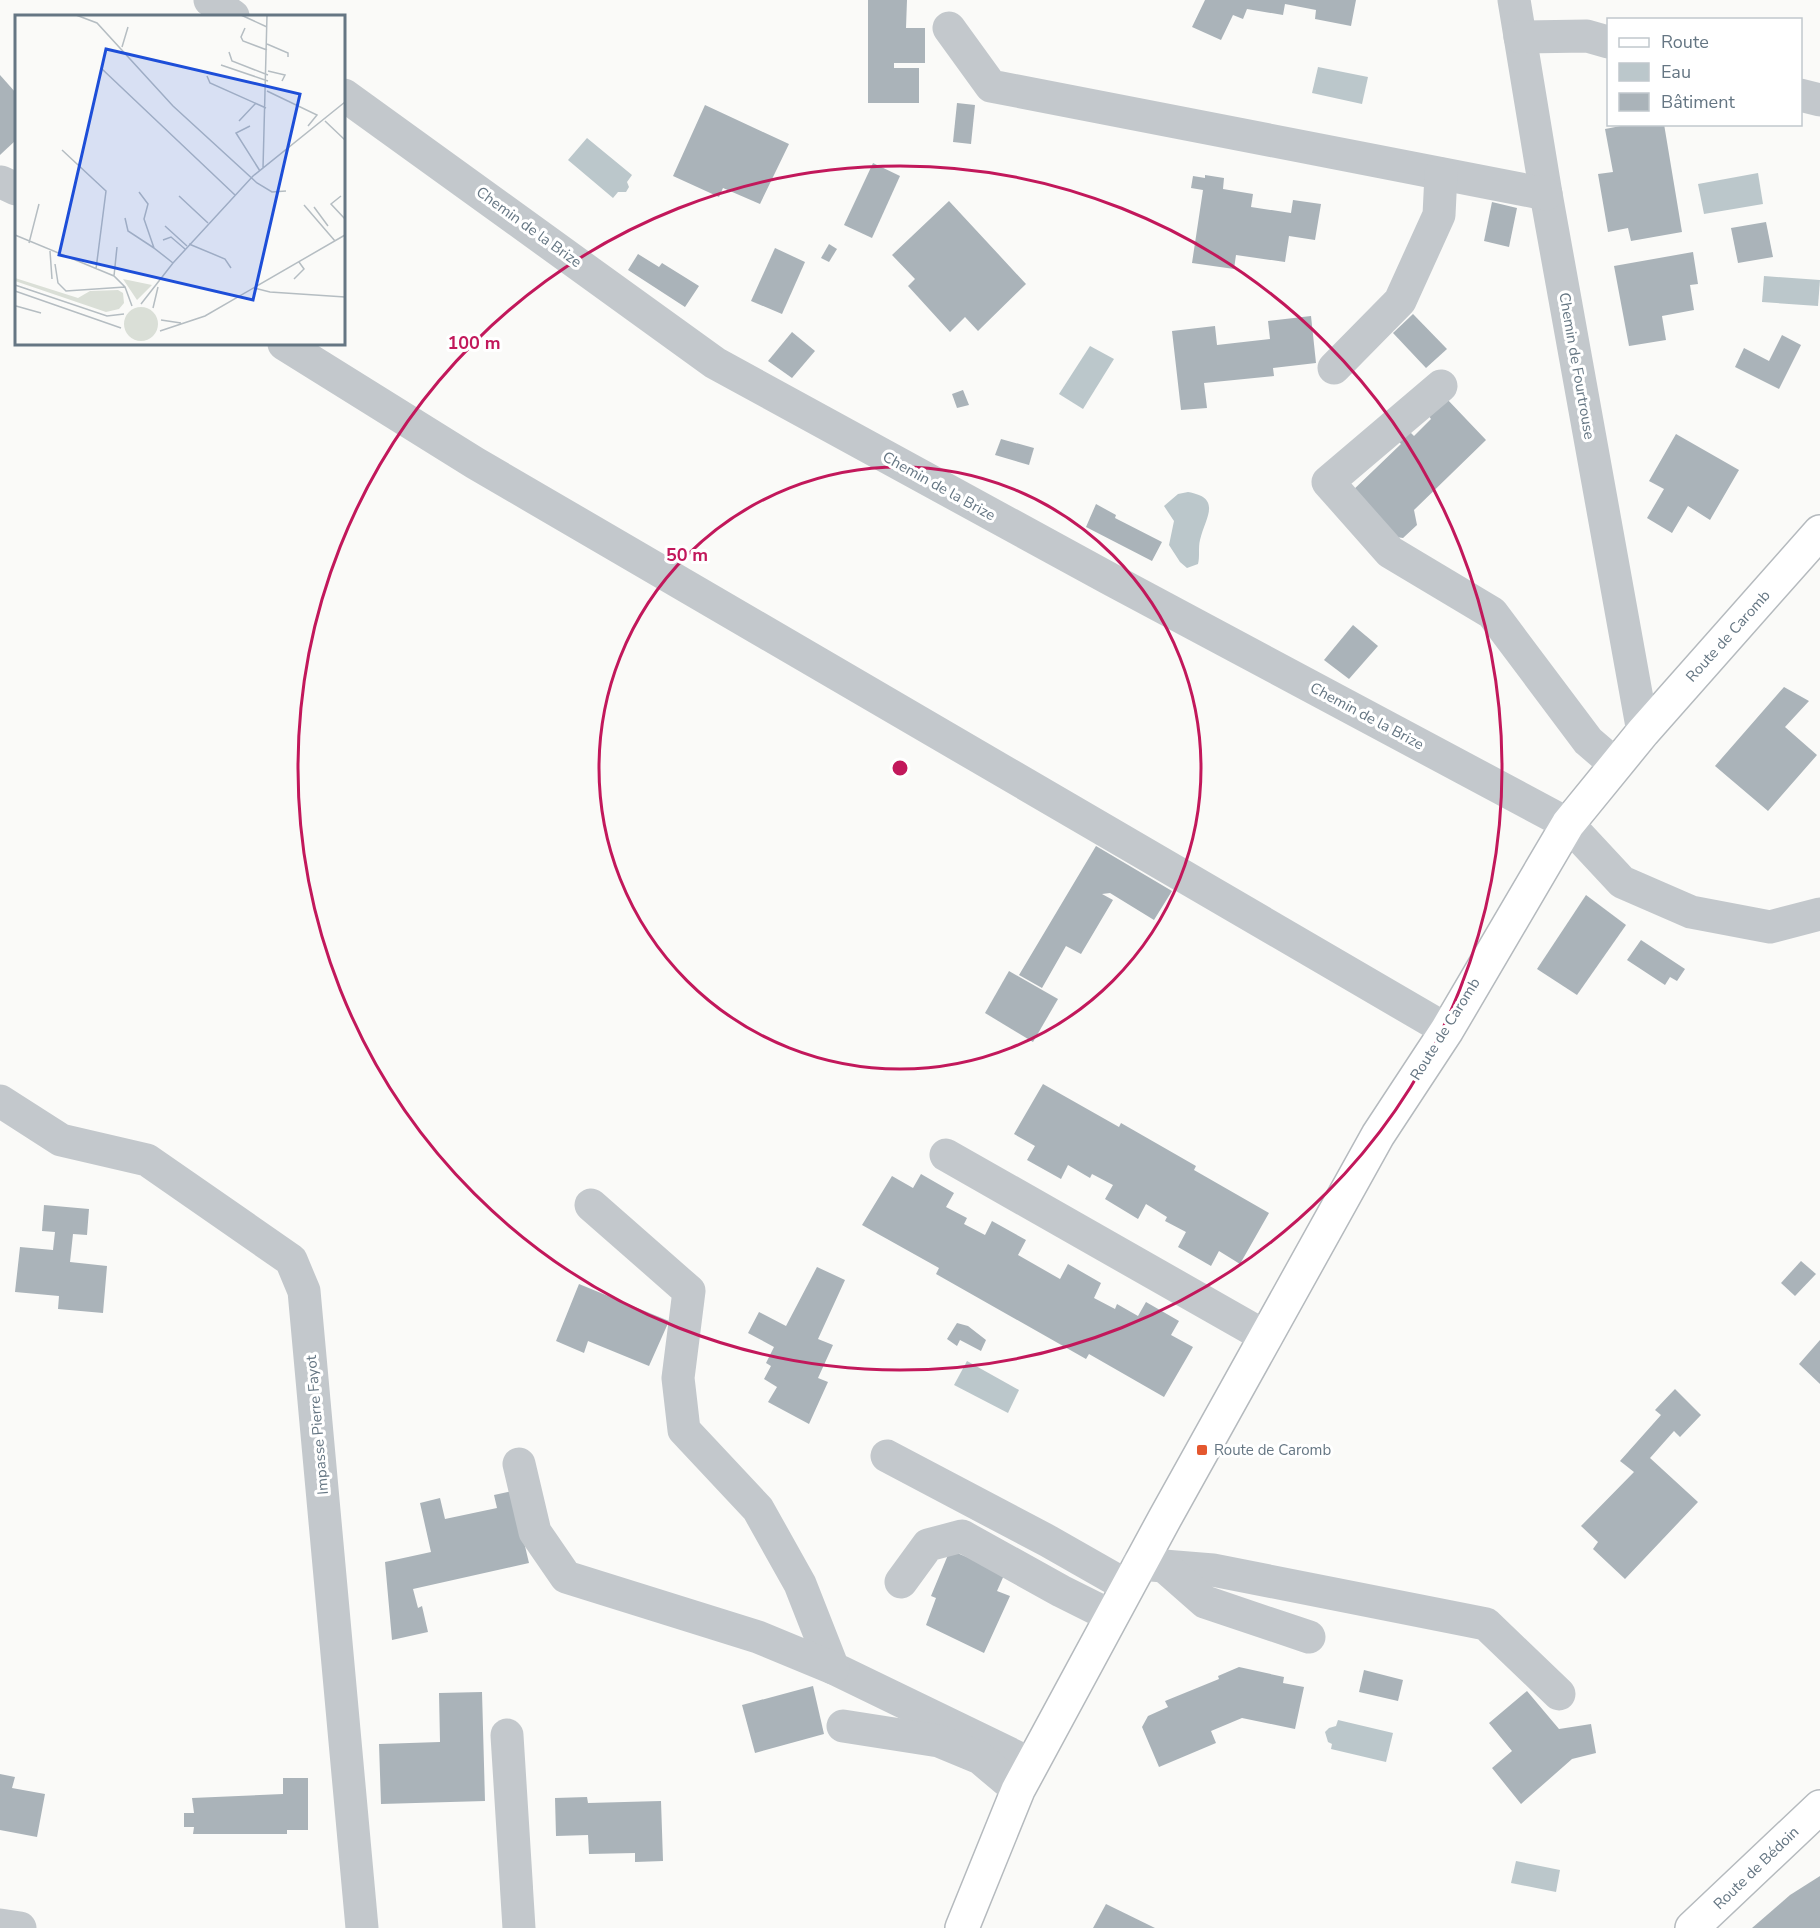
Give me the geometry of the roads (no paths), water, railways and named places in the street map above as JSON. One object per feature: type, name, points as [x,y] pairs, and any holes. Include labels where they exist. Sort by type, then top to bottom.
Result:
[{"type":"main road","name":"Route de Caromb","points":[[976,1894],[1025,1777],[1112,1616],[1144,1572],[1266,1337],[1378,1135],[1447,1030],[1568,824],[1642,732],[1820,532]]},
{"type":"main road","name":"Route de Bédoin","points":[[1692,1928],[1816,1817]]},
{"type":"main road","points":[[962,1928],[976,1894]]},
{"type":"main road","points":[[969,1928],[976,1894]]},
{"type":"street","points":[[210,0],[232,15]]},
{"type":"street","name":"Chemin de Fourtrouse","points":[[1514,0],[1546,194],[1642,732]]},
{"type":"street","points":[[949,28],[991,86],[1546,194]]},
{"type":"street","points":[[1520,37],[1587,36],[1607,42]]},
{"type":"street","points":[[1802,95],[1820,100]]},
{"type":"street","name":"Chemin de la Brize","points":[[345,96],[715,363],[1110,579],[1568,824],[1622,882],[1691,912],[1770,927],[1820,914]]},
{"type":"street","points":[[1334,368],[1400,301],[1439,215],[1441,174]]},
{"type":"street","points":[[286,345],[475,463],[1447,1030]]},
{"type":"street","points":[[1441,386],[1328,482],[1390,552],[1492,613],[1588,741],[1616,765]]},
{"type":"street","name":"Impasse Pierre Fayot","points":[[0,1101],[62,1140],[147,1160],[291,1260],[304,1292],[362,1928]]},
{"type":"street","points":[[946,1155],[1266,1337]]},
{"type":"street","points":[[591,1205],[689,1291],[678,1378],[684,1430],[758,1509],[800,1584],[833,1668]]},
{"type":"street","points":[[887,1456],[1048,1541],[1144,1572],[1206,1602],[1309,1637]]},
{"type":"street","points":[[519,1464],[535,1532],[566,1577],[758,1637],[833,1668],[1025,1777]]},
{"type":"street","points":[[901,1582],[928,1545],[962,1536],[1061,1591],[1112,1616]]},
{"type":"street","points":[[1144,1572],[1213,1570],[1486,1624],[1559,1695]]},
{"type":"street","points":[[843,1726],[939,1741],[1025,1777]]},
{"type":"street","points":[[507,1735],[519,1928]]},
{"type":"street","points":[[0,1925],[20,1928]]},
{"type":"water","points":[[1318,67],[1368,77],[1362,104],[1312,93]]},
{"type":"water","points":[[587,138],[632,175],[627,182],[629,187],[626,192],[618,192],[613,198],[568,160]]},
{"type":"water","points":[[1758,173],[1763,204],[1704,214],[1698,184]]},
{"type":"water","points":[[1764,276],[1820,280],[1818,306],[1762,302]]},
{"type":"water","points":[[1090,346],[1114,359],[1083,409],[1059,394]]},
{"type":"water","points":[[1188,492],[1205,499],[1209,510],[1200,540],[1198,564],[1187,568],[1180,562],[1169,545],[1174,521],[1164,506],[1178,494]]},
{"type":"water","points":[[967,1361],[1019,1390],[1008,1413],[954,1385]]},
{"type":"water","points":[[1338,1720],[1393,1733],[1386,1762],[1331,1749],[1332,1744],[1328,1742],[1325,1732],[1336,1726]]},
{"type":"water","points":[[1516,1861],[1560,1870],[1556,1892],[1511,1883]]},
{"type":"place","name":"Route de Caromb","points":[[1202,1450]]}]
